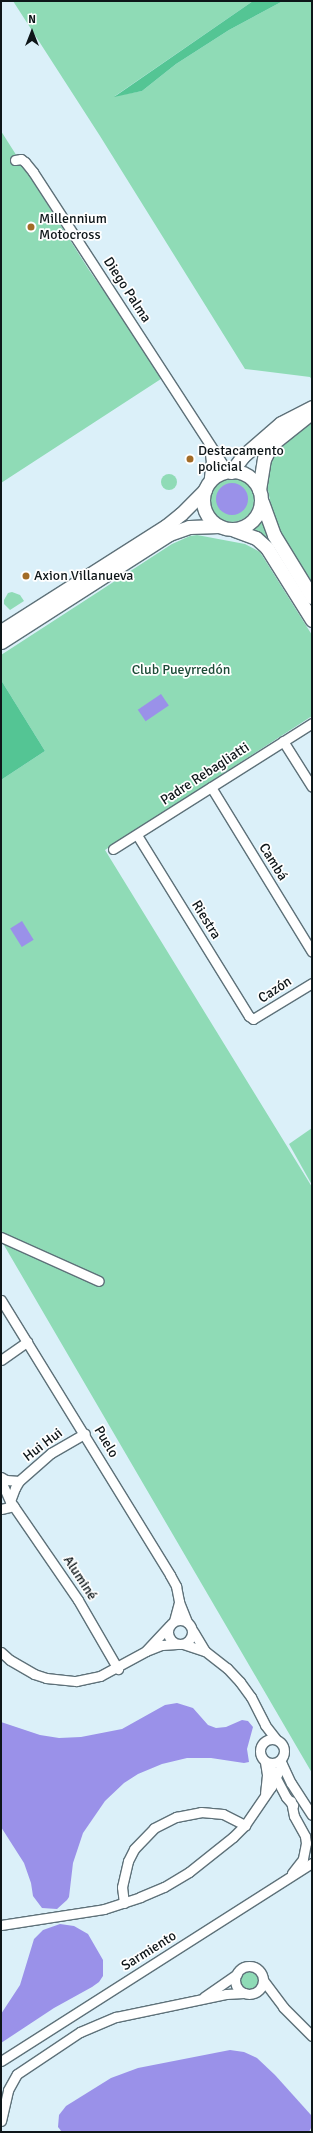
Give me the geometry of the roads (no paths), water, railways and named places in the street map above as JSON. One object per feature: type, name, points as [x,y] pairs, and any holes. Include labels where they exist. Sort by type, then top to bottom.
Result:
[{"type":"main road","points":[[230,472],[243,456],[281,423],[312,408]]},
{"type":"main road","points":[[234,530],[246,526],[256,518],[264,459],[271,445],[312,411]]},
{"type":"main road","points":[[1,631],[166,526],[181,514],[218,475],[230,472],[241,472],[251,478],[260,496],[274,535],[312,597]]},
{"type":"main road","points":[[206,488],[204,507],[212,521],[219,526]]},
{"type":"main road","points":[[1,642],[169,534],[189,527],[219,526],[256,538],[267,548],[312,620]]},
{"type":"street","name":"Diego Palma","points":[[15,160],[21,159],[33,172],[209,444],[230,472]]},
{"type":"street","name":"Diego Palma","points":[[206,488],[211,462],[209,444]]},
{"type":"street","name":"Padre Rebagliatti","points":[[114,850],[312,722]]},
{"type":"street","points":[[283,741],[312,787]]},
{"type":"street","name":"Cambá","points":[[211,787],[312,952]]},
{"type":"street","name":"Riestra","points":[[136,835],[249,1016],[253,1019]]},
{"type":"street","name":"Cazón","points":[[253,1019],[312,982]]},
{"type":"street","points":[[1,1236],[99,1281]]},
{"type":"street","name":"Puelo","points":[[1,1300],[170,1574],[176,1586],[179,1602],[187,1622]]},
{"type":"street","points":[[1,1360],[27,1342]]},
{"type":"street","name":"Hui Hui","points":[[19,1481],[52,1453],[85,1434]]},
{"type":"street","points":[[1,1477],[6,1480],[19,1481],[15,1488],[12,1504],[1,1509]]},
{"type":"street","name":"Aluminé","points":[[1,1481],[12,1504],[74,1595],[118,1669]]},
{"type":"street","points":[[179,1602],[169,1637],[180,1644],[205,1651]]},
{"type":"street","points":[[1,1925],[60,1917],[124,1903],[164,1887],[189,1872],[224,1846],[245,1824],[276,1777],[284,1749],[265,1725],[259,1710],[240,1682],[227,1668],[205,1651],[187,1622],[181,1620],[172,1624],[146,1652]]},
{"type":"street","points":[[1,1652],[24,1669],[46,1678],[65,1681],[89,1680],[118,1669],[146,1652],[162,1645],[180,1644],[190,1641],[193,1631]]},
{"type":"street","points":[[265,1725],[264,1742],[259,1752],[312,1836]]},
{"type":"street","points":[[264,1742],[267,1739],[276,1739]]},
{"type":"street","points":[[266,1762],[281,1762]]},
{"type":"street","points":[[264,1796],[267,1775],[266,1762]]},
{"type":"street","points":[[281,1762],[291,1783],[312,1815]]},
{"type":"street","points":[[264,1796],[281,1794],[288,1799],[294,1816],[305,1836],[306,1844],[303,1859],[286,1880]]},
{"type":"street","points":[[301,1797],[312,1801]]},
{"type":"street","points":[[124,1903],[122,1887],[128,1861],[134,1849],[154,1828],[176,1817],[201,1812],[223,1814],[245,1824]]},
{"type":"street","name":"Sarmiento","points":[[1,2061],[312,1863]]},
{"type":"street","points":[[201,1999],[237,1974],[243,1968],[252,1967],[260,1971],[263,1980],[283,2007],[312,2036]]},
{"type":"street","points":[[237,1974],[236,1985],[244,1993]]},
{"type":"street","points":[[256,1992],[261,1987],[263,1980]]},
{"type":"street","points":[[1,2121],[8,2090],[18,2074],[80,2032],[116,2017],[201,1999],[256,1992],[283,2007]]},
{"type":"place","name":"Millennium Motocross","points":[[31,227]]},
{"type":"place","name":"Destacamento policial","points":[[190,459]]},
{"type":"place","name":"Axion Villanueva","points":[[26,576]]},
{"type":"park label","name":"Club Pueyrredón","points":[[181,670]]}]
